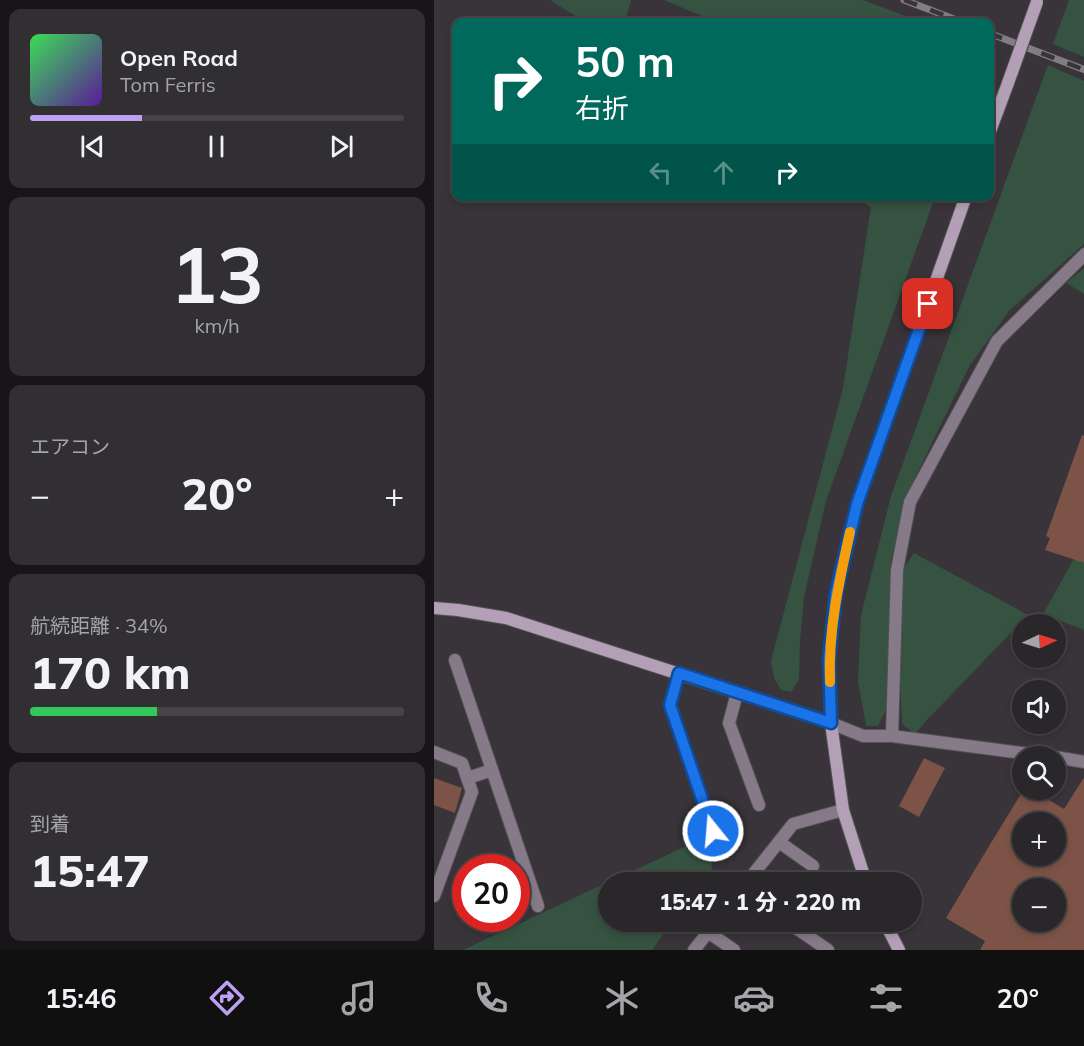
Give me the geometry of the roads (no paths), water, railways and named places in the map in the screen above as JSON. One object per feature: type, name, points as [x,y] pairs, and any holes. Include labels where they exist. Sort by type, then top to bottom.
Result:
[{"type":"main road","points":[[994,120],[1037,1]]},
{"type":"main road","points":[[863,872],[842,810],[831,723],[829,658],[836,593],[857,504],[964,201]]},
{"type":"main road","points":[[434,608],[506,618],[831,723]]},
{"type":"main road","points":[[890,932],[899,950]]},
{"type":"street","points":[[892,736],[897,570],[910,502],[997,342],[1085,254]]},
{"type":"street","points":[[455,660],[538,906]]},
{"type":"street","points":[[679,673],[670,705],[713,831]]},
{"type":"street","points":[[737,693],[729,723],[760,805]]},
{"type":"street","points":[[831,723],[863,736],[892,736],[1012,752]]},
{"type":"street","points":[[434,752],[462,763],[472,792],[434,896]]},
{"type":"street","points":[[1066,759],[1085,762]]},
{"type":"street","points":[[468,778],[492,770]]},
{"type":"street","points":[[755,872],[793,824],[842,810]]},
{"type":"street","points":[[779,842],[814,866]]},
{"type":"street","points":[[694,950],[708,932],[734,950]]},
{"type":"street","points":[[802,932],[828,950]]},
{"type":"railway","points":[[904,0],[951,18]]},
{"type":"railway","points":[[994,35],[1085,70]]}]
